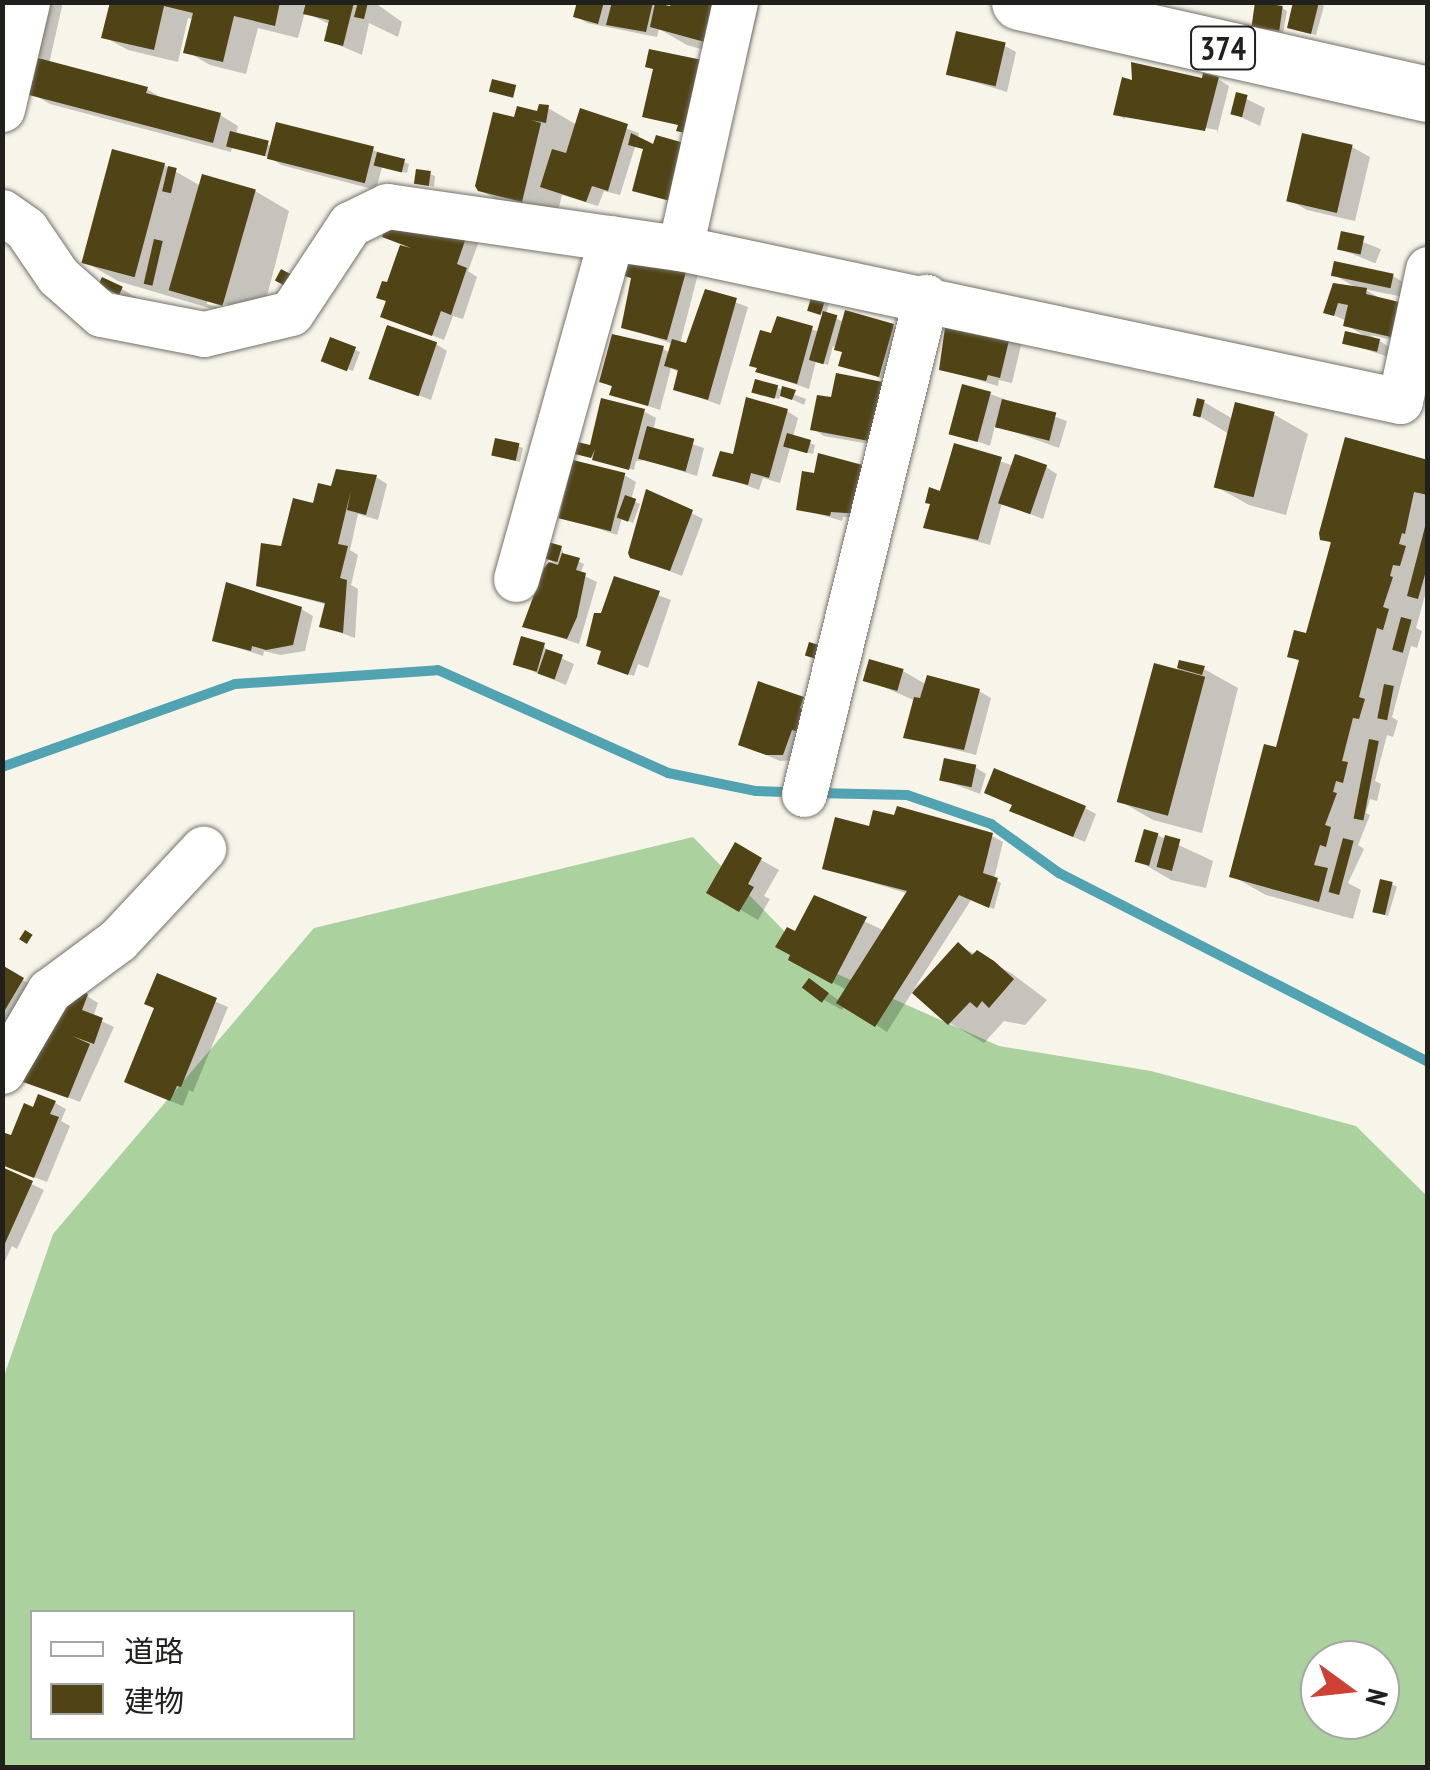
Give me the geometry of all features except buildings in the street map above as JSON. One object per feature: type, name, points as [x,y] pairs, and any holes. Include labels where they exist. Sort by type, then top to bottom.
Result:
[{"type":"highway","name":"374","points":[[1019,2],[1428,94]]},
{"type":"street","points":[[2,109],[27,2]]},
{"type":"street","points":[[680,248],[735,2]]},
{"type":"street","points":[[2,212],[26,228],[58,276],[101,314],[204,334],[291,313],[350,224],[386,206],[680,248],[1414,405],[1428,269]]},
{"type":"street","points":[[516,579],[611,238]]},
{"type":"street","points":[[804,794],[926,298]]},
{"type":"street","points":[[2,1071],[48,991],[118,940],[203,849]]},
{"type":"green space","points":[[693,837],[817,965],[999,1046],[1151,1071],[1356,1126],[1427,1196],[1427,1767],[3,1768],[3,1379],[53,1234],[314,928]]},
{"type":"waterway","points":[[2,767],[235,684],[438,670],[668,773],[756,791],[793,792]]},
{"type":"waterway","points":[[815,793],[907,795],[991,824],[1059,873],[1428,1062]]}]
